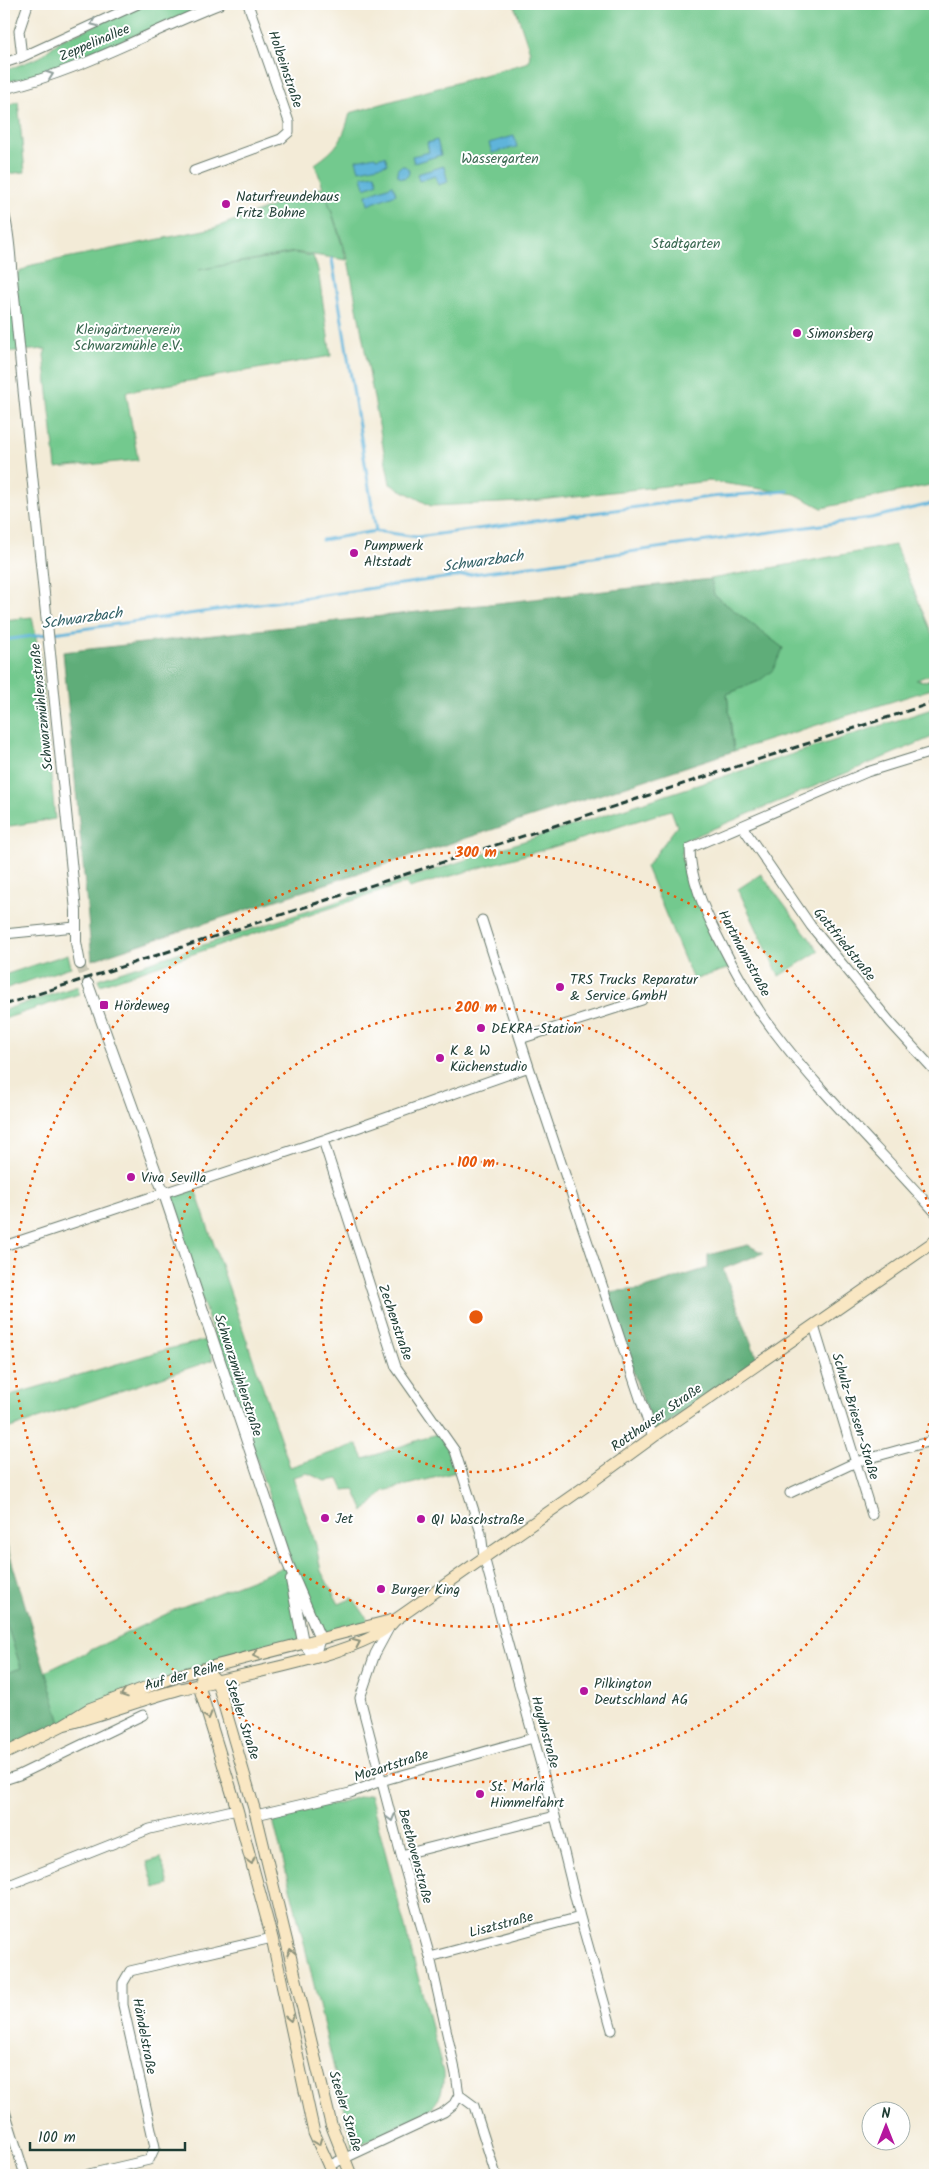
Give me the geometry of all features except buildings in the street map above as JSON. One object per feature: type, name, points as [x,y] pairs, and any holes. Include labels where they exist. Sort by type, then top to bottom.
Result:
[{"type":"main road","name":"Rotthauser Straße","points":[[314,1657],[342,1650],[392,1624],[653,1437],[935,1241]]},
{"type":"main road","name":"Rotthauser Straße","points":[[303,1642],[392,1624]]},
{"type":"main road","name":"Auf der Reihe","points":[[4,1754],[63,1725],[89,1709],[116,1698],[204,1669],[303,1642]]},
{"type":"main road","name":"Auf der Reihe","points":[[63,1725],[180,1689],[314,1657]]},
{"type":"main road","name":"Steeler Straße","points":[[204,1669],[217,1681],[256,1815],[331,2124],[351,2175]]},
{"type":"main road","points":[[204,1669],[199,1686],[237,1809],[272,1938],[314,2133],[330,2171]]},
{"type":"street","points":[[22,58],[19,31],[28,4]]},
{"type":"street","name":"Zeppelinallee","points":[[4,63],[22,58],[138,4]]},
{"type":"street","name":"Zeppelinallee","points":[[4,89],[22,85],[75,66],[171,23],[220,4]]},
{"type":"street","name":"Holbeinstraße","points":[[194,171],[281,139],[289,132],[289,122],[248,4]]},
{"type":"street","name":"Schwarzmühlenstraße","points":[[4,214],[9,244],[76,911],[76,942],[80,964]]},
{"type":"street","name":"Schwarzmühlenstraße","points":[[4,251],[10,267]]},
{"type":"street","name":"Hartmannstraße","points":[[935,751],[867,772],[690,848],[690,864],[708,917],[733,966],[778,1036],[820,1088],[883,1153],[935,1212]]},
{"type":"street","name":"Gottfriedstraße","points":[[742,826],[811,926],[891,1023],[935,1071]]},
{"type":"street","points":[[482,920],[529,1067],[653,1437]]},
{"type":"street","points":[[4,934],[75,927]]},
{"type":"street","name":"Schwarzmühlenstraße","points":[[88,984],[164,1194],[288,1564],[320,1638]]},
{"type":"street","points":[[520,1039],[642,1000]]},
{"type":"street","points":[[4,1246],[323,1140],[529,1067]]},
{"type":"street","name":"Zechenstraße","points":[[323,1140],[396,1367],[455,1452],[481,1533],[484,1557]]},
{"type":"street","name":"Schulz-Briesen-Straße","points":[[814,1326],[872,1515]]},
{"type":"street","points":[[790,1493],[856,1462],[935,1440]]},
{"type":"street","name":"Haydnstraße","points":[[484,1557],[612,2030]]},
{"type":"street","name":"Schwarzmühlenstraße","points":[[288,1564],[303,1642],[314,1657]]},
{"type":"street","name":"Beethovenstraße","points":[[392,1624],[375,1654],[360,1698],[401,1856],[430,1957],[459,2095]]},
{"type":"street","points":[[314,1657],[320,1638]]},
{"type":"street","points":[[4,1780],[19,1776],[143,1715]]},
{"type":"street","name":"Mozartstraße","points":[[256,1815],[350,1793],[381,1781],[533,1738]]},
{"type":"street","points":[[4,1887],[150,1829],[237,1809]]},
{"type":"street","points":[[401,1856],[555,1816]]},
{"type":"street","name":"Lisztstraße","points":[[430,1957],[580,1917]]},
{"type":"street","name":"Händelstraße","points":[[89,2174],[149,2160],[155,2147],[123,2005],[123,1984],[130,1971],[272,1938]]},
{"type":"street","points":[[330,2171],[344,2160],[444,2112],[454,2104],[459,2095],[474,2106],[496,2175]]},
{"type":"street","points":[[4,2108],[25,2175]]},
{"type":"street","points":[[4,2142],[14,2138]]},
{"type":"green space","points":[[145,4],[210,4],[41,75],[4,82],[4,71],[40,57],[61,40]]},
{"type":"green space","name":"Stadtgarten","points":[[514,4],[935,4],[935,484],[822,508],[795,494],[709,481],[522,502],[431,506],[390,484],[348,259],[326,195],[347,260],[294,252],[198,270],[294,253],[313,256],[318,270],[331,356],[126,392],[138,460],[56,468],[44,355],[46,349],[4,352],[4,281],[32,265],[214,228],[323,187],[315,164],[334,148],[345,130],[350,113],[529,62],[530,52]]},
{"type":"green space","points":[[18,101],[25,172],[5,174],[4,108]]},
{"type":"green space","points":[[895,545],[935,641],[935,673],[916,680],[926,681],[935,678],[935,688],[734,751],[727,694],[759,681],[783,648],[714,595],[711,579]]},
{"type":"green space","points":[[711,579],[714,595],[783,648],[773,670],[759,681],[727,694],[734,751],[92,960],[63,652]]},
{"type":"green space","points":[[32,617],[40,658],[55,819],[4,827],[4,620]]},
{"type":"green space","points":[[935,708],[935,736],[686,840],[681,857],[730,968],[693,980],[646,867],[677,826],[671,810],[574,841],[409,888],[406,883],[100,985],[98,979]]},
{"type":"green space","points":[[761,874],[819,951],[779,976],[738,889]]},
{"type":"green space","points":[[68,954],[71,967],[4,989],[4,975]]},
{"type":"green space","points":[[78,986],[79,994],[4,1019],[4,1010]]},
{"type":"green space","points":[[194,1186],[290,1467],[357,1444],[364,1459],[439,1433],[453,1453],[460,1471],[384,1491],[364,1512],[354,1489],[344,1490],[339,1479],[325,1481],[307,1473],[293,1477],[316,1545],[321,1571],[339,1604],[353,1598],[371,1624],[321,1636],[296,1575],[166,1195]]},
{"type":"green space","points":[[748,1245],[763,1253],[723,1269],[758,1361],[654,1433],[606,1292],[642,1289],[708,1268],[708,1255]]},
{"type":"green space","points":[[207,1340],[213,1360],[4,1430],[4,1397],[168,1349]]},
{"type":"green space","points":[[4,1536],[61,1723],[4,1752],[4,1674],[21,1668],[4,1616]]},
{"type":"green space","points":[[287,1566],[301,1641],[175,1675],[61,1723],[45,1672],[179,1608]]},
{"type":"green space","points":[[4,1616],[21,1668],[4,1674]]},
{"type":"green space","points":[[370,1794],[443,2078],[439,2098],[428,2111],[353,2148],[273,1820]]},
{"type":"green space","points":[[161,1858],[168,1885],[155,1889],[147,1862]]},
{"type":"water","points":[[514,136],[517,147],[492,153],[489,143]]},
{"type":"water","points":[[437,140],[441,155],[414,163],[412,156],[429,152],[427,143]]},
{"type":"water","points":[[375,156],[376,158],[385,156],[388,164],[359,170],[356,160]]},
{"type":"water","points":[[403,166],[409,172],[403,178],[397,172]]},
{"type":"water","points":[[444,166],[448,182],[438,185],[435,176],[419,181],[417,174]]},
{"type":"water","points":[[375,174],[378,183],[365,188],[362,176]]},
{"type":"water","points":[[393,185],[396,194],[368,205],[366,195]]},
{"type":"waterway","points":[[332,259],[376,531]]},
{"type":"waterway","points":[[322,540],[376,531],[417,537],[710,497],[788,491]]},
{"type":"waterway","name":"Schwarzbach","points":[[4,640],[871,518],[935,503]]},
{"type":"tunnel","points":[[80,964],[88,984]]},
{"type":"railway","points":[[4,1005],[935,702]]},
{"type":"place","name":"Naturfreundehaus Fritz Bohne","points":[[226,204]]},
{"type":"place","name":"Simonsberg","points":[[797,333]]},
{"type":"place","name":"Pumpwerk Altstadt","points":[[354,553]]},
{"type":"place","name":"TRS Trucks Reparatur & Service GmbH","points":[[560,987]]},
{"type":"place","name":"Hördeweg","points":[[104,1005]]},
{"type":"place","name":"DEKRA-Station","points":[[481,1028]]},
{"type":"place","name":"K & W Küchenstudio","points":[[440,1058]]},
{"type":"place","name":"Viva Sevilla","points":[[131,1177]]},
{"type":"place","name":"Jet","points":[[325,1518]]},
{"type":"place","name":"Q1 Waschstraße","points":[[421,1519]]},
{"type":"place","name":"Burger King","points":[[381,1589]]},
{"type":"place","name":"Pilkington Deutschland AG","points":[[584,1691]]},
{"type":"place","name":"St. Marlä Himmelfahrt","points":[[480,1794]]},
{"type":"park label","name":"Wassergarten","points":[[500,158]]},
{"type":"park label","name":"Kleingärtnerverein Schwarzmühle e.V.","points":[[128,338]]}]
